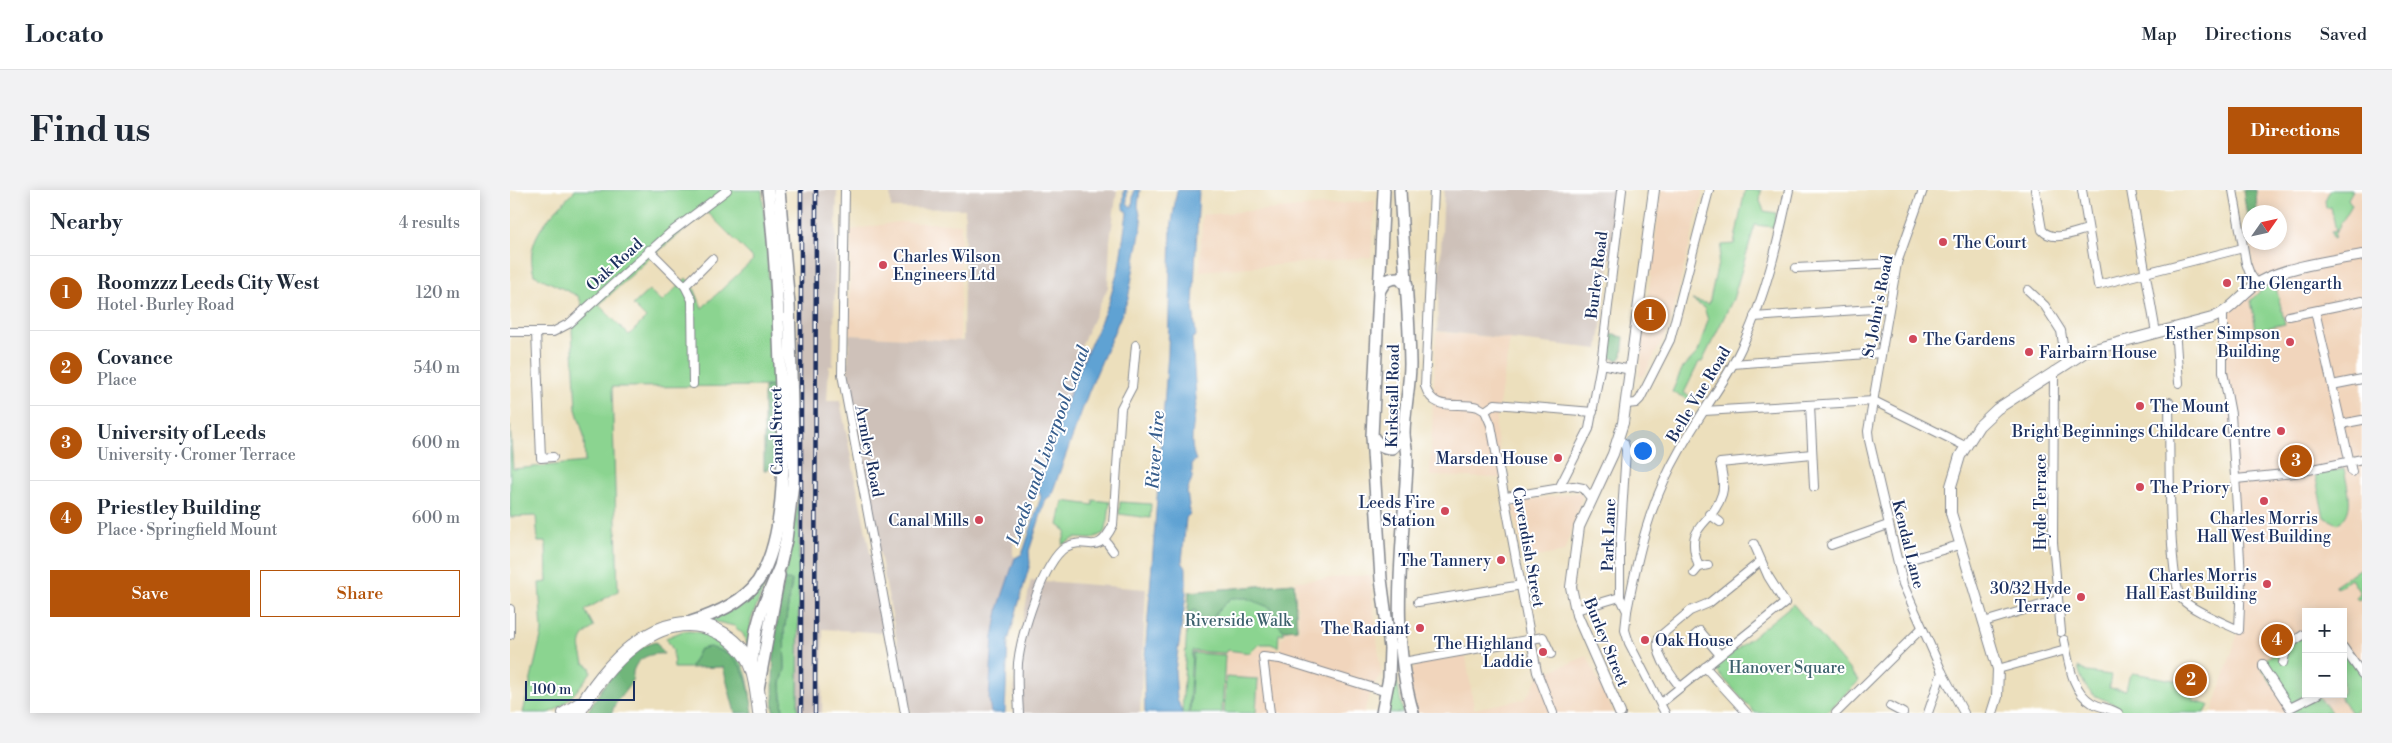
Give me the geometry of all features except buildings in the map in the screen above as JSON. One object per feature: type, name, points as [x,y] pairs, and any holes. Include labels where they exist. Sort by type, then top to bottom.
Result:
[{"type":"highway","points":[[578,713],[586,699],[615,662],[629,648],[664,629],[688,623],[710,627],[726,636],[742,651],[752,667],[760,713]]},
{"type":"main road","name":"Canal Street","points":[[688,623],[720,610],[748,593],[764,569],[775,532],[782,485],[782,441],[778,308],[768,190]]},
{"type":"main road","name":"Canal Street","points":[[752,667],[756,631],[762,609],[780,566],[786,540],[794,476],[789,305],[780,190]]},
{"type":"main road","name":"Kirkstall Road","points":[[1382,713],[1387,692],[1390,648],[1380,570],[1372,436],[1384,190]]},
{"type":"main road","name":"Kirkstall Road","points":[[1400,190],[1407,286],[1410,367],[1404,435],[1407,463],[1400,542],[1398,603],[1403,662],[1413,713]]},
{"type":"main road","points":[[1378,293],[1384,281],[1392,278],[1399,278],[1407,286]]},
{"type":"main road","points":[[1372,436],[1379,445],[1385,448],[1392,448],[1404,435]]},
{"type":"main road","points":[[757,690],[778,591],[780,566]]},
{"type":"street","name":"Oak Road","points":[[510,332],[553,332],[570,323],[649,250],[727,190]]},
{"type":"street","name":"Armley Road","points":[[845,190],[842,374],[905,713]]},
{"type":"street","points":[[1434,190],[1425,386],[1433,401],[1443,405],[1470,404],[1485,411],[1495,404],[1593,412]]},
{"type":"street","name":"Burley Road","points":[[1559,488],[1586,439],[1593,412],[1601,364],[1622,190]]},
{"type":"street","points":[[1619,440],[1627,404],[1654,190]]},
{"type":"street","points":[[1627,404],[1636,403],[1640,399],[1670,340],[1709,190]]},
{"type":"street","name":"Belle Vue Road","points":[[1627,611],[1638,553],[1649,515],[1680,449],[1733,364],[1754,317],[1776,250],[1789,190]]},
{"type":"street","name":"St John's Road","points":[[1874,401],[1897,262],[1924,190]]},
{"type":"street","points":[[2035,190],[2042,230],[2045,234],[2056,237],[2088,229]]},
{"type":"street","points":[[2082,190],[2098,285],[2242,248]]},
{"type":"street","points":[[2131,190],[2156,333]]},
{"type":"street","points":[[2233,190],[2242,242]]},
{"type":"street","points":[[649,250],[685,286],[693,308],[693,384]]},
{"type":"street","points":[[2244,250],[2250,274],[2257,284]]},
{"type":"street","points":[[1992,713],[1997,697],[1998,669],[1959,545],[1951,513],[1951,486],[1960,456],[1978,426],[1991,414],[2066,363],[2098,347],[2223,315],[2257,284],[2276,274],[2362,255]]},
{"type":"street","points":[[685,286],[712,259]]},
{"type":"street","points":[[1796,268],[1897,262]]},
{"type":"street","points":[[2028,290],[2045,306],[2061,331],[2066,363]]},
{"type":"street","points":[[2289,316],[2362,301]]},
{"type":"street","points":[[1754,317],[1888,308]]},
{"type":"street","points":[[2315,311],[2352,472]]},
{"type":"street","points":[[2169,402],[2172,551],[2177,588],[2181,598],[2194,610],[2209,615],[2239,630],[2241,578],[2236,479],[2224,372],[2223,315]]},
{"type":"street","points":[[2175,328],[2179,383]]},
{"type":"street","points":[[536,332],[540,458],[553,457]]},
{"type":"street","points":[[1019,713],[1018,678],[1021,645],[1028,617],[1042,581],[1064,549],[1072,545],[1098,544],[1106,540],[1113,525],[1122,408],[1132,387],[1136,345]]},
{"type":"street","points":[[1733,364],[1881,353]]},
{"type":"street","points":[[1601,364],[1631,370]]},
{"type":"street","name":"Hyde Terrace","points":[[2054,371],[2052,526],[2062,632]]},
{"type":"street","points":[[2332,385],[2362,379]]},
{"type":"street","points":[[1704,411],[1874,401],[1965,446]]},
{"type":"street","name":"Kendal Lane","points":[[1874,401],[1869,440],[1898,563],[1909,599],[1942,672],[1964,713]]},
{"type":"street","points":[[1810,405],[1814,487]]},
{"type":"street","name":"Cavendish Street","points":[[1485,411],[1491,425],[1506,497],[1537,672],[1554,713]]},
{"type":"street","points":[[2341,424],[2362,420]]},
{"type":"street","name":"Burley Street","points":[[1619,440],[1579,527],[1571,587],[1576,610],[1620,713]]},
{"type":"street","name":"Park Lane","points":[[1619,440],[1626,450],[1620,545],[1620,598],[1627,611],[1624,624],[1630,643],[1665,713]]},
{"type":"street","points":[[1708,565],[1697,570],[1693,545],[1696,531],[1722,492],[1723,481],[1715,464],[1812,454]]},
{"type":"street","points":[[2236,479],[2294,473],[2362,459]]},
{"type":"street","points":[[1506,497],[1579,486],[1584,488],[1591,498]]},
{"type":"street","points":[[1709,514],[1720,522]]},
{"type":"street","points":[[1831,545],[1888,525]]},
{"type":"street","points":[[1106,540],[1113,551]]},
{"type":"street","points":[[1661,703],[1784,603],[1754,544]]},
{"type":"street","points":[[1898,563],[1959,545]]},
{"type":"street","points":[[1680,687],[1659,652],[1657,642],[1659,637],[1690,611],[1709,603],[1762,561]]},
{"type":"street","points":[[1418,602],[1522,585]]},
{"type":"street","points":[[1576,610],[1620,598]]},
{"type":"street","points":[[1984,622],[2058,600]]},
{"type":"street","points":[[510,609],[510,635]]},
{"type":"street","points":[[1836,713],[1922,628]]},
{"type":"street","points":[[1694,636],[1700,631],[1720,655]]},
{"type":"street","points":[[2283,663],[2287,646],[2302,636]]},
{"type":"street","points":[[1403,662],[1543,637],[1551,654]]},
{"type":"street","points":[[2064,640],[2080,692],[2091,702],[2118,713]]},
{"type":"street","points":[[1998,669],[2066,650]]},
{"type":"street","points":[[2347,653],[2362,674]]},
{"type":"street","points":[[1270,713],[1263,657],[1280,659],[1387,692]]},
{"type":"street","points":[[2263,664],[2263,667],[2290,708],[2310,698]]},
{"type":"street","points":[[1705,667],[1747,713]]},
{"type":"street","points":[[1928,713],[1942,672]]},
{"type":"street","points":[[563,713],[586,699]]},
{"type":"street","points":[[1890,706],[1903,713]]},
{"type":"shaded area","points":[[798,190],[837,190],[833,366],[829,366],[827,401],[840,401],[886,633],[823,629],[822,713],[798,713]]},
{"type":"shaded area","points":[[890,190],[1117,190],[1110,241],[1108,287],[1080,348],[1089,349],[1072,387],[1038,489],[1013,544],[1015,558],[999,606],[990,673],[991,713],[911,713],[865,477],[848,373],[849,335],[963,341],[965,209],[891,208]]},
{"type":"shaded area","points":[[1444,190],[1619,190],[1598,349],[1437,331]]},
{"type":"shaded area","points":[[1661,190],[1703,190],[1669,328],[1643,377],[1639,376]]},
{"type":"shaded area","points":[[2243,190],[2362,190],[2362,713],[2212,713],[2239,630],[2222,311],[2254,283],[2252,250],[2287,250],[2287,205],[2245,205]]},
{"type":"shaded area","points":[[1375,201],[1371,257],[1200,271],[1202,215]]},
{"type":"shaded area","points":[[898,222],[961,224],[960,341],[849,335],[851,230]]},
{"type":"shaded area","points":[[1436,332],[1510,339],[1495,428],[1505,478],[1430,476]]},
{"type":"shaded area","points":[[1579,492],[1583,495],[1564,552],[1524,559],[1513,505],[1515,502]]},
{"type":"shaded area","points":[[1370,575],[1381,674],[1370,692],[1364,713],[1189,713],[1191,651],[1225,653],[1227,650],[1250,653],[1264,646],[1280,650],[1281,638],[1284,637],[1285,631],[1299,630],[1296,581]]},
{"type":"shaded area","points":[[1031,580],[1146,589],[1140,713],[1014,713],[1015,659]]},
{"type":"shaded area","points":[[1466,656],[1474,709],[1525,699],[1540,675],[1587,656],[1614,713],[1417,713],[1408,678],[1419,662]]},
{"type":"green space","points":[[575,190],[762,190],[777,386],[612,387],[618,591],[585,610],[594,627],[582,639],[580,646],[584,663],[590,667],[591,672],[583,683],[566,702],[553,711],[547,713],[523,713],[542,632],[539,583],[547,582],[546,542],[538,542],[536,516],[510,517],[510,426],[513,469],[585,462],[584,436],[576,409],[572,330],[582,312],[581,303],[578,296],[534,275],[532,261],[536,238],[542,228]],"holes":[[[707,212],[753,260],[702,308],[694,288],[686,278],[662,302],[649,290],[633,305],[646,318],[629,335],[599,305],[653,255]]]},
{"type":"green space","points":[[1745,190],[1761,190],[1760,201],[1764,211],[1776,213],[1774,227],[1755,225],[1733,299],[1702,362],[1699,362],[1684,393],[1698,401],[1697,403],[1672,392],[1682,369],[1698,352],[1708,320],[1704,308],[1692,300],[1709,304],[1722,245],[1734,244]]},
{"type":"green space","points":[[2243,190],[2256,190],[2257,205],[2245,205]]},
{"type":"green space","points":[[2330,190],[2353,190],[2348,199],[2352,205],[2333,239],[2331,232],[2336,231],[2331,207],[2326,208],[2325,200]]},
{"type":"green space","points":[[2275,283],[2285,324],[2256,330],[2251,300],[2261,290]]},
{"type":"green space","points":[[1609,334],[1624,337],[1622,356],[1619,360],[1612,358],[1608,354]]},
{"type":"green space","points":[[777,386],[778,457],[773,467],[764,471],[764,387]]},
{"type":"green space","points":[[2344,469],[2349,506],[2344,519],[2338,524],[2324,517],[2315,474]]},
{"type":"green space","points":[[799,496],[798,713],[783,713],[781,683],[785,669],[784,632],[792,581],[784,580]]},
{"type":"green space","points":[[1093,500],[1110,502],[1108,521],[1104,533],[1091,539],[1075,538],[1062,545],[1066,531],[1058,525],[1063,501],[1093,505]]},
{"type":"green space","points":[[1120,502],[1151,504],[1150,518],[1119,514]]},
{"type":"green space","points":[[2362,567],[2362,598],[2358,600],[2356,597],[2360,593],[2351,579],[2337,588],[2335,585]]},
{"type":"green space","points":[[767,574],[769,575],[751,620],[749,648],[743,634],[734,626],[709,620],[737,608],[751,596]]},
{"type":"green space","points":[[784,580],[792,580],[784,632],[785,669],[781,683],[783,713],[774,713],[774,646]]},
{"type":"green space","name":"Riverside Walk","points":[[1294,583],[1297,629],[1284,630],[1283,634],[1279,634],[1278,647],[1271,644],[1259,644],[1250,653],[1227,650],[1225,653],[1192,651],[1189,713],[1182,713],[1189,592]]},
{"type":"green space","points":[[1294,583],[1297,629],[1283,630],[1278,624],[1271,608],[1246,598],[1231,598],[1206,626],[1195,610],[1188,614],[1189,592]]},
{"type":"green space","name":"Hanover Square","points":[[1793,604],[1859,681],[1826,713],[1755,713],[1714,668]]},
{"type":"green space","points":[[683,631],[710,635],[731,648],[744,668],[750,695],[741,666],[700,649],[690,668],[674,668],[673,650],[666,638]]},
{"type":"green space","points":[[2302,634],[2302,697],[2287,706],[2259,664]]},
{"type":"green space","points":[[656,642],[664,654],[654,654],[641,659],[635,667],[630,684],[612,713],[587,713],[599,692],[616,670],[636,652]]},
{"type":"green space","points":[[709,647],[730,656],[743,671],[753,713],[735,713],[723,667],[690,668],[700,649]]},
{"type":"green space","points":[[2347,648],[2362,669],[2362,708],[2351,713],[2341,698],[2347,698]]},
{"type":"green space","points":[[1193,653],[1225,655],[1222,713],[1190,713]]},
{"type":"green space","points":[[1393,661],[1403,713],[1383,713]]},
{"type":"green space","points":[[2078,667],[2087,672],[2111,675],[2109,688],[2126,690],[2129,677],[2133,673],[2191,683],[2194,688],[2193,701],[2209,705],[2205,713],[2124,713],[2117,706],[2093,694],[2087,688]]},
{"type":"green space","points":[[1226,677],[1258,679],[1256,713],[1224,713]]},
{"type":"green space","points":[[2320,698],[2332,713],[2288,712]]},
{"type":"water","points":[[1124,190],[1127,190],[1127,204],[1132,207],[1134,190],[1140,190],[1138,206],[1142,223],[1128,299],[1089,391],[1051,496],[1046,499],[1029,551],[1030,564],[1008,641],[1005,713],[991,713],[989,699],[993,637],[999,606],[1015,558],[1022,554],[1024,549],[1041,497],[1038,489],[1072,387],[1109,302],[1119,267],[1127,213],[1123,207]]},
{"type":"water","name":"River Aire","points":[[1177,190],[1199,190],[1193,306],[1196,336],[1192,338],[1196,407],[1192,445],[1196,460],[1192,464],[1192,478],[1187,492],[1190,514],[1186,518],[1182,562],[1186,568],[1186,595],[1175,671],[1177,698],[1182,713],[1145,713],[1144,670],[1168,353],[1171,229]]},
{"type":"railway","points":[[801,190],[801,713]]},
{"type":"railway","points":[[815,713],[816,190]]},
{"type":"place","name":"The Court","points":[[1943,242]]},
{"type":"place","name":"Charles Wilson Engineers Ltd","points":[[883,265]]},
{"type":"place","name":"The Glengarth","points":[[2227,283]]},
{"type":"place","name":"Roomzzz Leeds City West","points":[[1650,315]]},
{"type":"place","name":"The Gardens","points":[[1913,339]]},
{"type":"place","name":"Esther Simpson Building","points":[[2290,342]]},
{"type":"place","name":"Fairbairn House","points":[[2029,352]]},
{"type":"place","name":"The Mount","points":[[2140,406]]},
{"type":"place","name":"Bright Beginnings Childcare Centre","points":[[2281,431]]},
{"type":"place","name":"Marsden House","points":[[1558,458]]},
{"type":"place","name":"University of Leeds","points":[[2296,461]]},
{"type":"place","name":"The Priory","points":[[2140,487]]},
{"type":"place","name":"Charles Morris Hall West Building","points":[[2264,501]]},
{"type":"place","name":"Leeds Fire Station","points":[[1445,511]]},
{"type":"place","name":"Canal Mills","points":[[979,520]]},
{"type":"place","name":"The Tannery","points":[[1501,560]]},
{"type":"place","name":"Charles Morris Hall East Building","points":[[2267,584]]},
{"type":"place","name":"30/32 Hyde Terrace","points":[[2081,597]]},
{"type":"place","name":"The Radiant","points":[[1420,628]]},
{"type":"place","name":"Oak House","points":[[1645,640]]},
{"type":"place","name":"Priestley Building","points":[[2277,640]]},
{"type":"place","name":"The Highland Laddie","points":[[1543,652]]},
{"type":"place","name":"Covance","points":[[2191,680]]},
{"type":"water label","name":"Leeds and Liverpool Canal","points":[[1048,445]]}]
